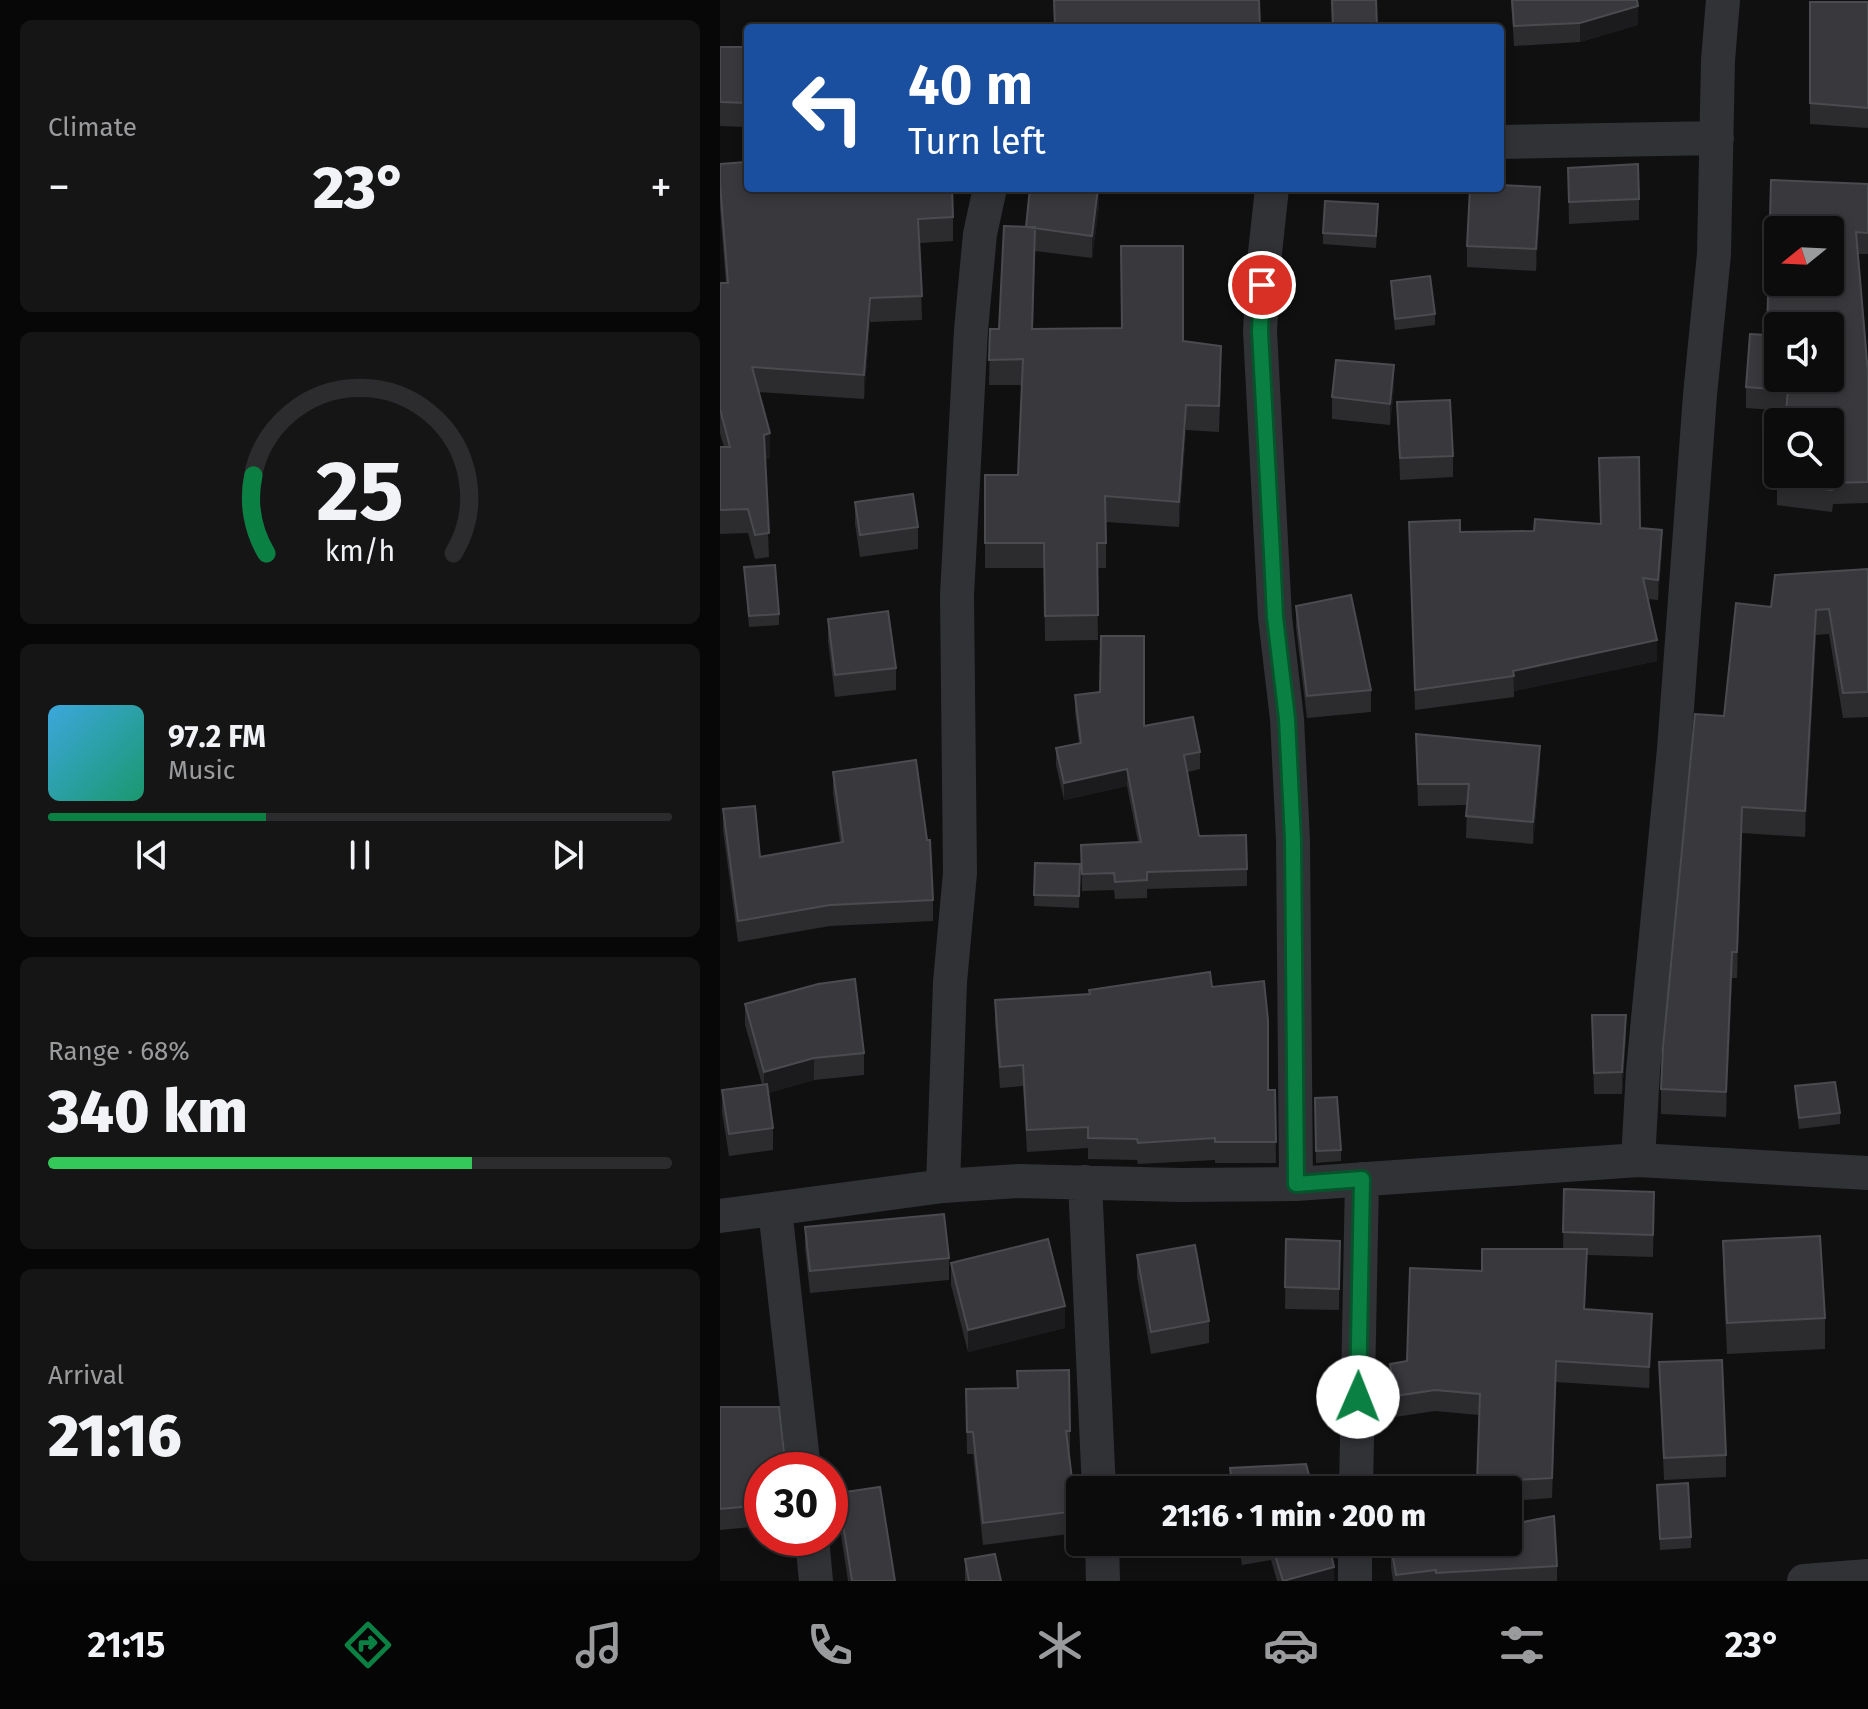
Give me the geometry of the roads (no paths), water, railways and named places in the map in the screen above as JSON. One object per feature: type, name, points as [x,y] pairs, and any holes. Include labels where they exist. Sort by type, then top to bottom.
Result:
[{"type":"street","points":[[1638,1160],[1643,1071],[1674,749],[1700,395],[1714,254],[1718,60],[1723,0]]},
{"type":"street","points":[[1504,142],[1717,138]]},
{"type":"street","points":[[943,1186],[950,982],[960,873],[957,595],[971,330],[980,234],[989,192]]},
{"type":"street","points":[[1272,192],[1260,331],[1275,617],[1287,719],[1291,810],[1296,1184]]},
{"type":"street","points":[[720,1216],[943,1186],[1018,1181],[1296,1184],[1638,1160],[1868,1173]]},
{"type":"street","points":[[1356,1476],[1362,1179]]},
{"type":"street","points":[[1085,1182],[1098,1476]]},
{"type":"street","points":[[775,1209],[802,1452]]},
{"type":"street","points":[[814,1556],[816,1581]]},
{"type":"street","points":[[1102,1556],[1103,1581]]},
{"type":"street","points":[[1355,1556],[1355,1581]]},
{"type":"street","points":[[1804,1581],[1855,1578]]}]
